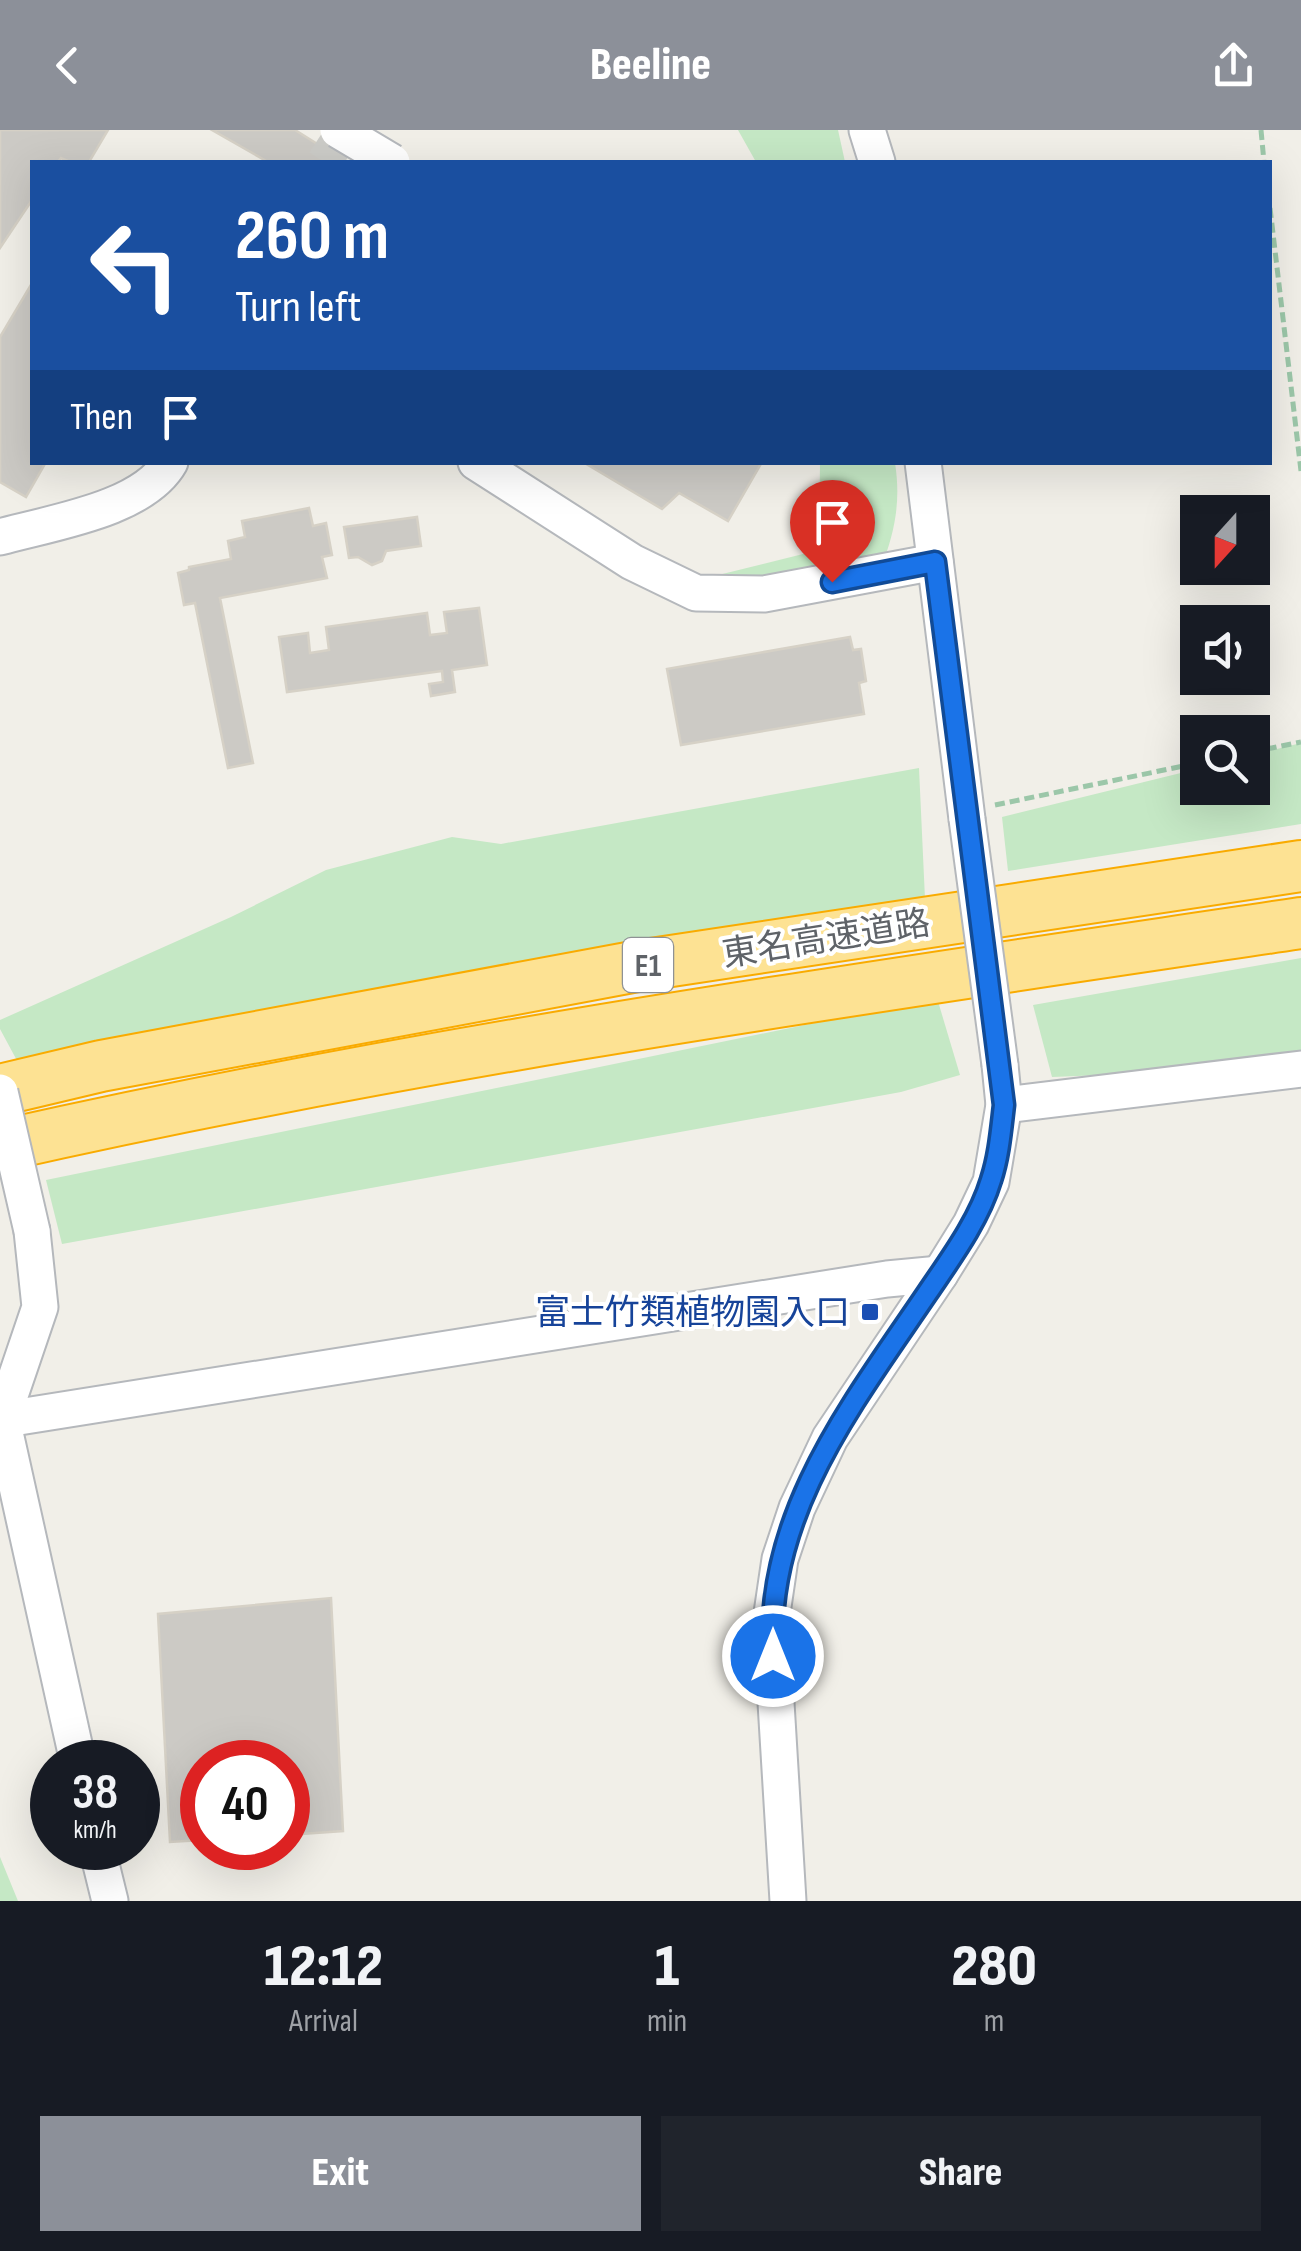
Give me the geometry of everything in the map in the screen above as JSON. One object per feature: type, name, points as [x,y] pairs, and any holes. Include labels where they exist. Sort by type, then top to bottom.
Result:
[{"type":"highway","name":"東名高速道路","points":[[0,1091],[101,1066],[638,966],[1301,866]]},
{"type":"highway","name":"東名高速道路","points":[[0,1146],[110,1121],[649,1020],[1301,923]]},
{"type":"street","points":[[338,130],[389,160]]},
{"type":"street","points":[[867,130],[876,160]]},
{"type":"street","points":[[0,537],[121,503],[165,472],[168,465]]},
{"type":"street","points":[[481,465],[632,562],[696,593],[764,594],[935,562]]},
{"type":"street","points":[[788,1901],[771,1620],[780,1558],[797,1508],[830,1438],[971,1224],[991,1182],[1004,1105],[924,465]]},
{"type":"street","points":[[1004,1105],[1301,1070]]},
{"type":"street","points":[[0,1091],[32,1232],[40,1308],[1,1419],[73,1740]]},
{"type":"street","points":[[1,1419],[887,1279],[940,1274]]},
{"type":"street","points":[[102,1870],[110,1901]]},
{"type":"path","points":[[1260,130],[1264,160]]},
{"type":"path","points":[[1272,225],[1301,472]]},
{"type":"path","points":[[1270,748],[1301,742]]},
{"type":"path","points":[[966,815],[1180,767]]},
{"type":"green space","points":[[738,130],[838,130],[845,160],[755,160]]},
{"type":"green space","points":[[820,465],[895,465],[896,516],[881,568],[698,580],[819,550]]},
{"type":"green space","points":[[1301,743],[1301,824],[1008,871],[1002,817],[1180,773],[1180,805],[1270,805],[1270,751]]},
{"type":"green space","points":[[919,768],[925,899],[21,1068],[0,1029],[0,1020],[326,870],[452,837],[501,844]]},
{"type":"green space","points":[[1301,958],[1301,1067],[1052,1077],[1033,1005]]},
{"type":"green space","points":[[937,998],[960,1075],[901,1092],[62,1244],[46,1180]]},
{"type":"green space","points":[[0,1857],[18,1901],[0,1901]]},
{"type":"building","points":[[0,130],[108,130],[90,160],[30,160],[30,203],[0,248]]},
{"type":"building","points":[[212,130],[295,130],[343,160],[264,160]]},
{"type":"building","points":[[30,286],[30,465],[44,465],[26,497],[0,482],[0,337]]},
{"type":"building","points":[[588,465],[760,465],[728,521],[679,493],[662,509]]},
{"type":"building","points":[[309,508],[313,526],[326,523],[332,555],[322,557],[327,578],[220,598],[253,763],[228,768],[195,603],[184,605],[178,573],[231,559],[228,541],[245,537],[242,521]]},
{"type":"building","points":[[417,517],[421,546],[386,551],[382,561],[372,565],[358,557],[349,558],[344,527]]},
{"type":"building","points":[[479,608],[487,665],[452,670],[455,692],[431,696],[429,684],[443,682],[442,671],[287,692],[279,637],[308,633],[310,653],[329,650],[326,627],[427,613],[430,635],[447,633],[444,612]]},
{"type":"building","points":[[850,637],[853,650],[861,649],[866,681],[859,683],[864,714],[681,745],[667,669]]},
{"type":"building","points":[[331,1598],[343,1831],[310,1833],[310,1740],[180,1740],[180,1841],[170,1842],[158,1614]]},
{"type":"tunnel","points":[[325,160],[345,130]]},
{"type":"place","name":"富士竹類植物園入口","points":[[870,1312]]},
{"type":"route","points":[[773,1656],[771,1620],[780,1558],[797,1508],[830,1438],[971,1224],[991,1182],[1004,1105],[935,562],[832,582]]}]
